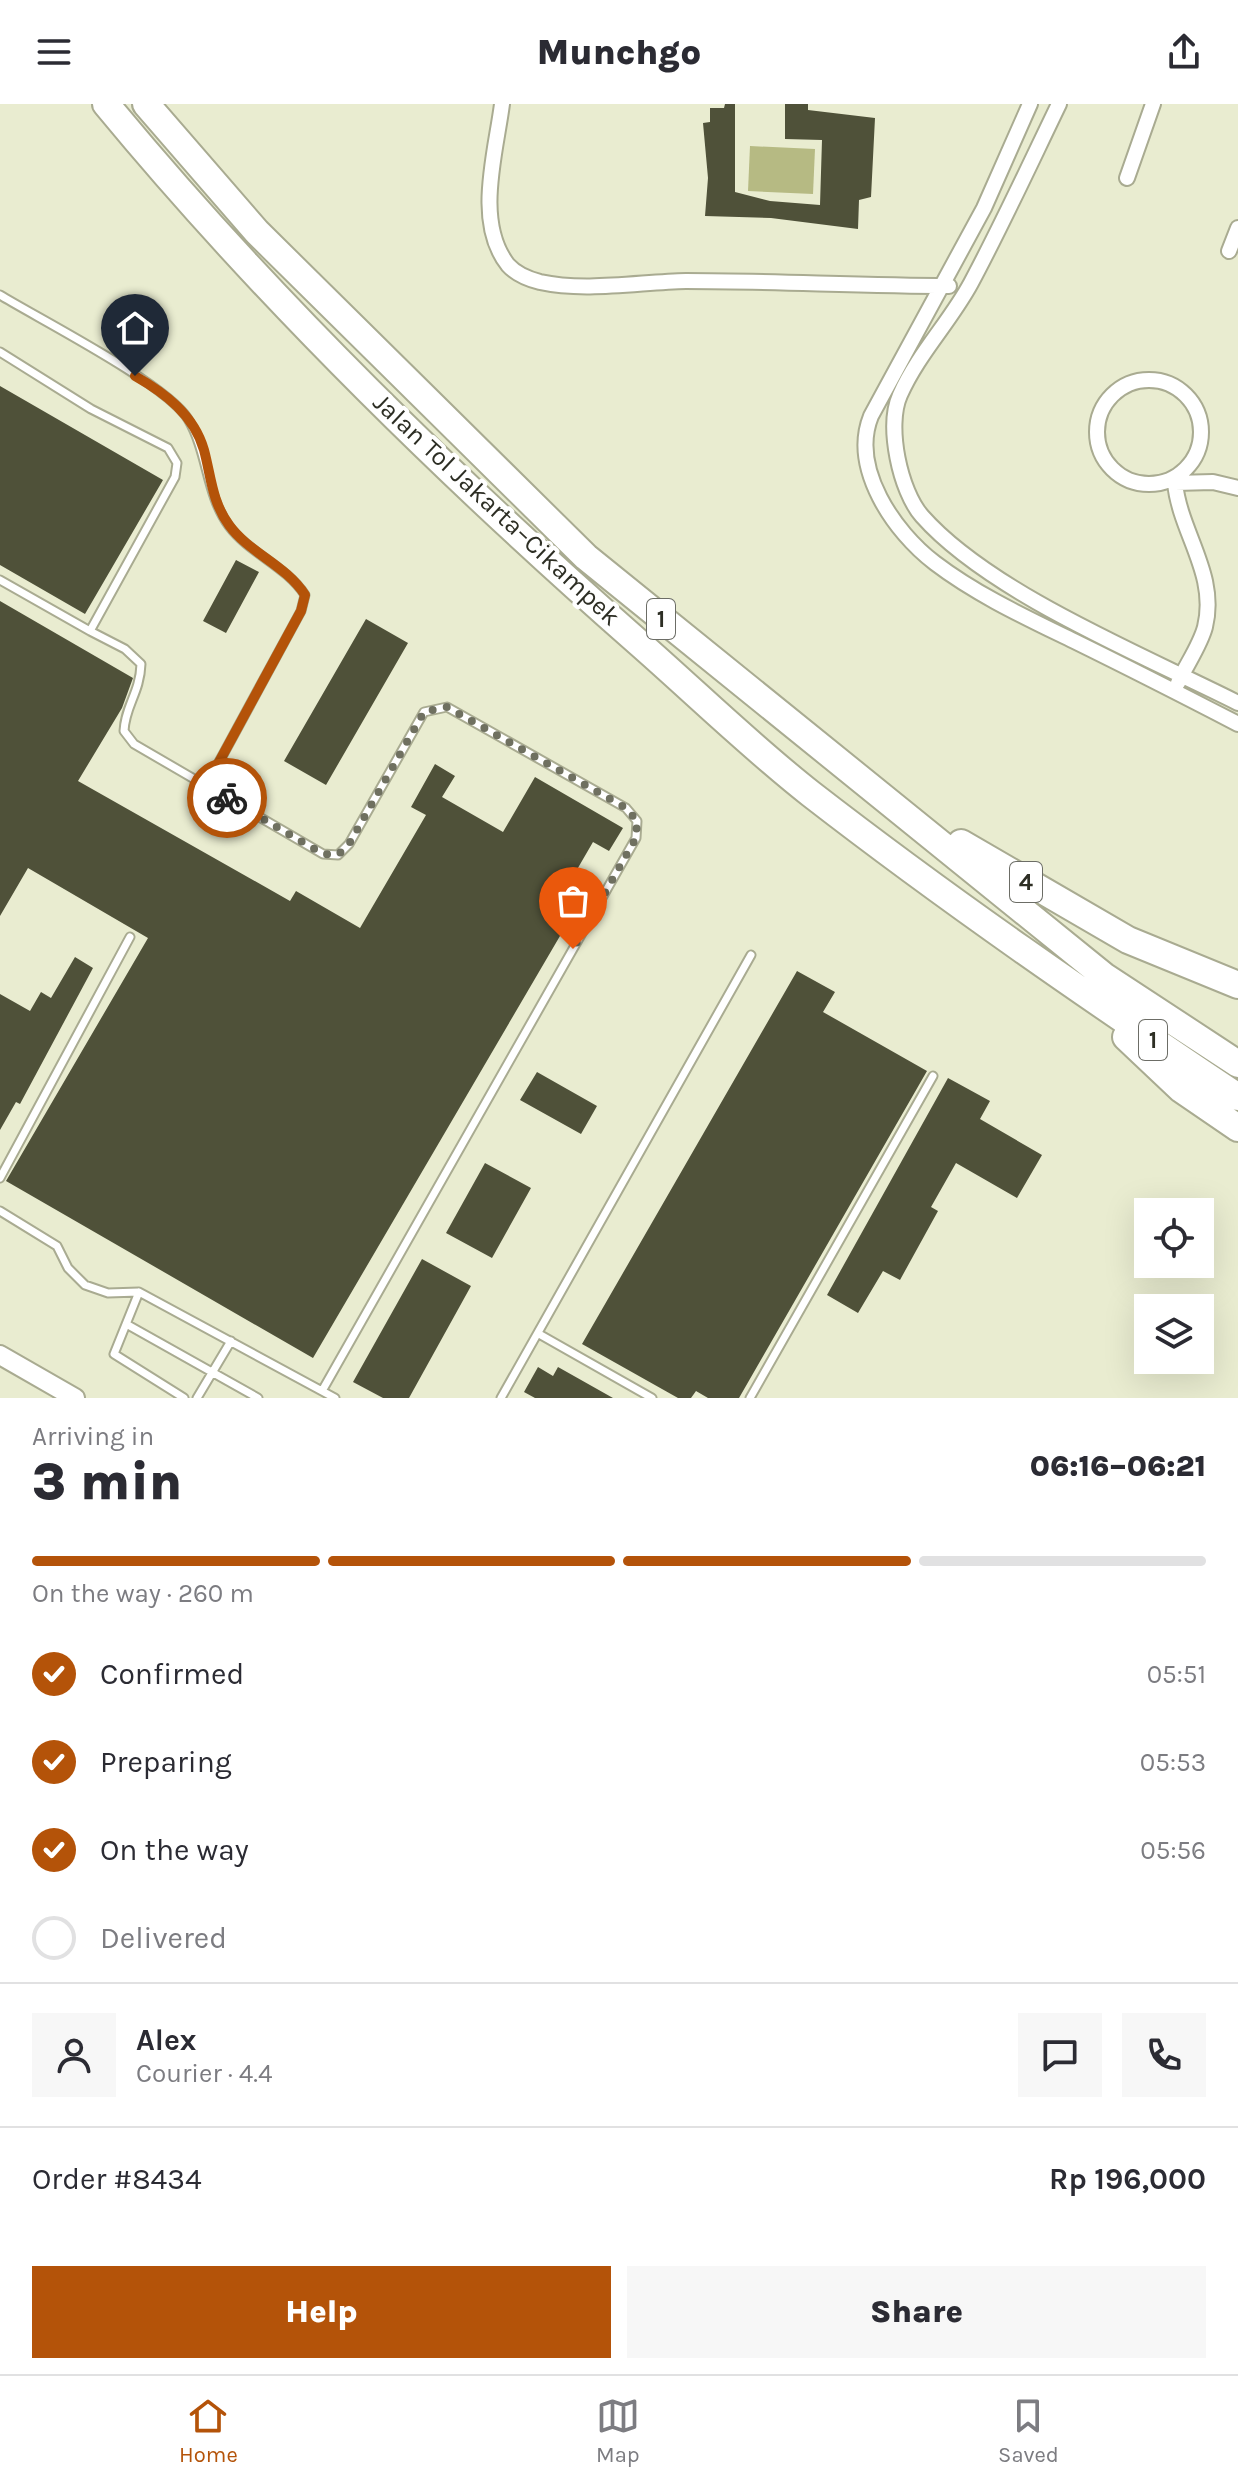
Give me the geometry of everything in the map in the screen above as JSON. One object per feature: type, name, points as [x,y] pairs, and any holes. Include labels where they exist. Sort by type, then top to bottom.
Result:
[{"type":"highway","name":"Jalan Tol Jakarta–Cikampek","points":[[106,104],[232,249],[399,419],[566,579],[808,792],[1068,983],[1238,1097]]},
{"type":"highway","name":"Jalan Tol Jakarta–Cikampek","points":[[146,104],[257,232],[586,557],[1104,976],[1238,1064]]},
{"type":"highway","name":"4","points":[[828,754],[982,857],[1128,940],[1238,985]]},
{"type":"highway","points":[[1068,983],[1181,1089],[1238,1128]]},
{"type":"street","points":[[502,104],[489,207],[497,243],[508,264],[518,274],[542,282],[589,284],[698,281],[969,286]]},
{"type":"street","points":[[1030,104],[984,208],[944,286],[882,390],[866,429],[865,445],[875,488],[908,539],[935,563],[1015,612],[1238,724]]},
{"type":"street","points":[[1059,104],[969,286],[939,328],[898,398],[896,451],[900,473],[919,513],[960,550],[1010,585],[1238,703]]},
{"type":"street","points":[[1127,178],[1153,104]]},
{"type":"street","points":[[1229,251],[1238,228]]},
{"type":"street","points":[[1172,482],[1198,452],[1202,432],[1198,412],[1186,395],[1169,384],[1149,380],[1129,384],[1111,395],[1100,412],[1096,432],[1100,452],[1112,469],[1129,481],[1149,485],[1213,482],[1238,488]]},
{"type":"street","points":[[1172,482],[1179,511],[1208,588],[1205,628],[1175,691]]},
{"type":"street","points":[[0,1355],[75,1398]]},
{"type":"lane","points":[[0,295],[162,392],[185,415],[203,447],[216,503],[230,528],[297,582],[305,595],[301,611],[206,786]]},
{"type":"lane","points":[[0,352],[91,409],[168,448],[177,463],[175,477],[90,631]]},
{"type":"lane","points":[[0,580],[125,649],[141,664],[140,687],[125,719],[124,731],[134,744],[323,854],[338,855],[349,844],[424,712],[447,707],[626,808],[637,821],[636,838],[322,1391]]},
{"type":"lane","points":[[0,1178],[130,937]]},
{"type":"lane","points":[[501,1398],[751,955]]},
{"type":"lane","points":[[750,1398],[933,1076]]},
{"type":"lane","points":[[0,1211],[57,1246],[68,1268],[85,1285],[108,1293],[139,1292],[335,1398]]},
{"type":"lane","points":[[139,1292],[128,1325],[114,1348],[118,1359],[184,1398]]},
{"type":"lane","points":[[128,1325],[258,1398]]},
{"type":"lane","points":[[539,1334],[652,1398]]},
{"type":"lane","points":[[197,1398],[231,1341]]},
{"type":"green space","points":[[750,146],[815,149],[813,194],[748,191]]},
{"type":"building","points":[[725,104],[735,104],[735,192],[770,201],[820,205],[822,140],[785,139],[785,104],[808,104],[808,110],[875,118],[871,197],[859,200],[858,229],[771,218],[705,216],[708,178],[703,123],[710,122],[710,108],[724,108]]},
{"type":"building","points":[[0,386],[163,480],[85,614],[0,565]]},
{"type":"building","points":[[236,560],[259,572],[226,633],[203,621]]},
{"type":"building","points":[[0,601],[133,678],[122,708],[78,781],[290,901],[296,891],[360,928],[426,815],[411,807],[435,764],[455,776],[442,797],[503,832],[535,777],[623,828],[609,851],[593,842],[575,873],[591,883],[313,1358],[6,1181],[148,938],[28,868],[0,916]]},
{"type":"building","points":[[366,619],[408,643],[326,785],[284,761]]},
{"type":"building","points":[[75,957],[93,968],[20,1104],[16,1102],[0,1130],[0,994],[30,1011],[41,992],[51,998]]},
{"type":"building","points":[[797,971],[835,992],[823,1012],[927,1071],[739,1398],[708,1398],[696,1391],[691,1398],[678,1398],[582,1344]]},
{"type":"building","points":[[537,1072],[597,1106],[581,1134],[520,1100]]},
{"type":"building","points":[[948,1078],[990,1101],[980,1119],[1042,1155],[1017,1198],[956,1163],[931,1207],[938,1211],[900,1280],[883,1271],[858,1313],[827,1295]]},
{"type":"building","points":[[485,1163],[531,1188],[492,1258],[446,1233]]},
{"type":"building","points":[[422,1259],[471,1286],[409,1398],[383,1398],[353,1382]]},
{"type":"building","points":[[538,1367],[553,1376],[558,1367],[613,1398],[535,1398],[524,1392]]},
{"type":"way so far","points":[[227,798],[323,854],[338,855],[349,844],[424,712],[447,707],[466,715],[626,808],[637,821],[636,838],[573,949]]},
{"type":"route","points":[[135,376],[162,392],[185,415],[203,447],[216,503],[230,528],[297,582],[305,595],[301,611],[206,786],[227,798]]}]
